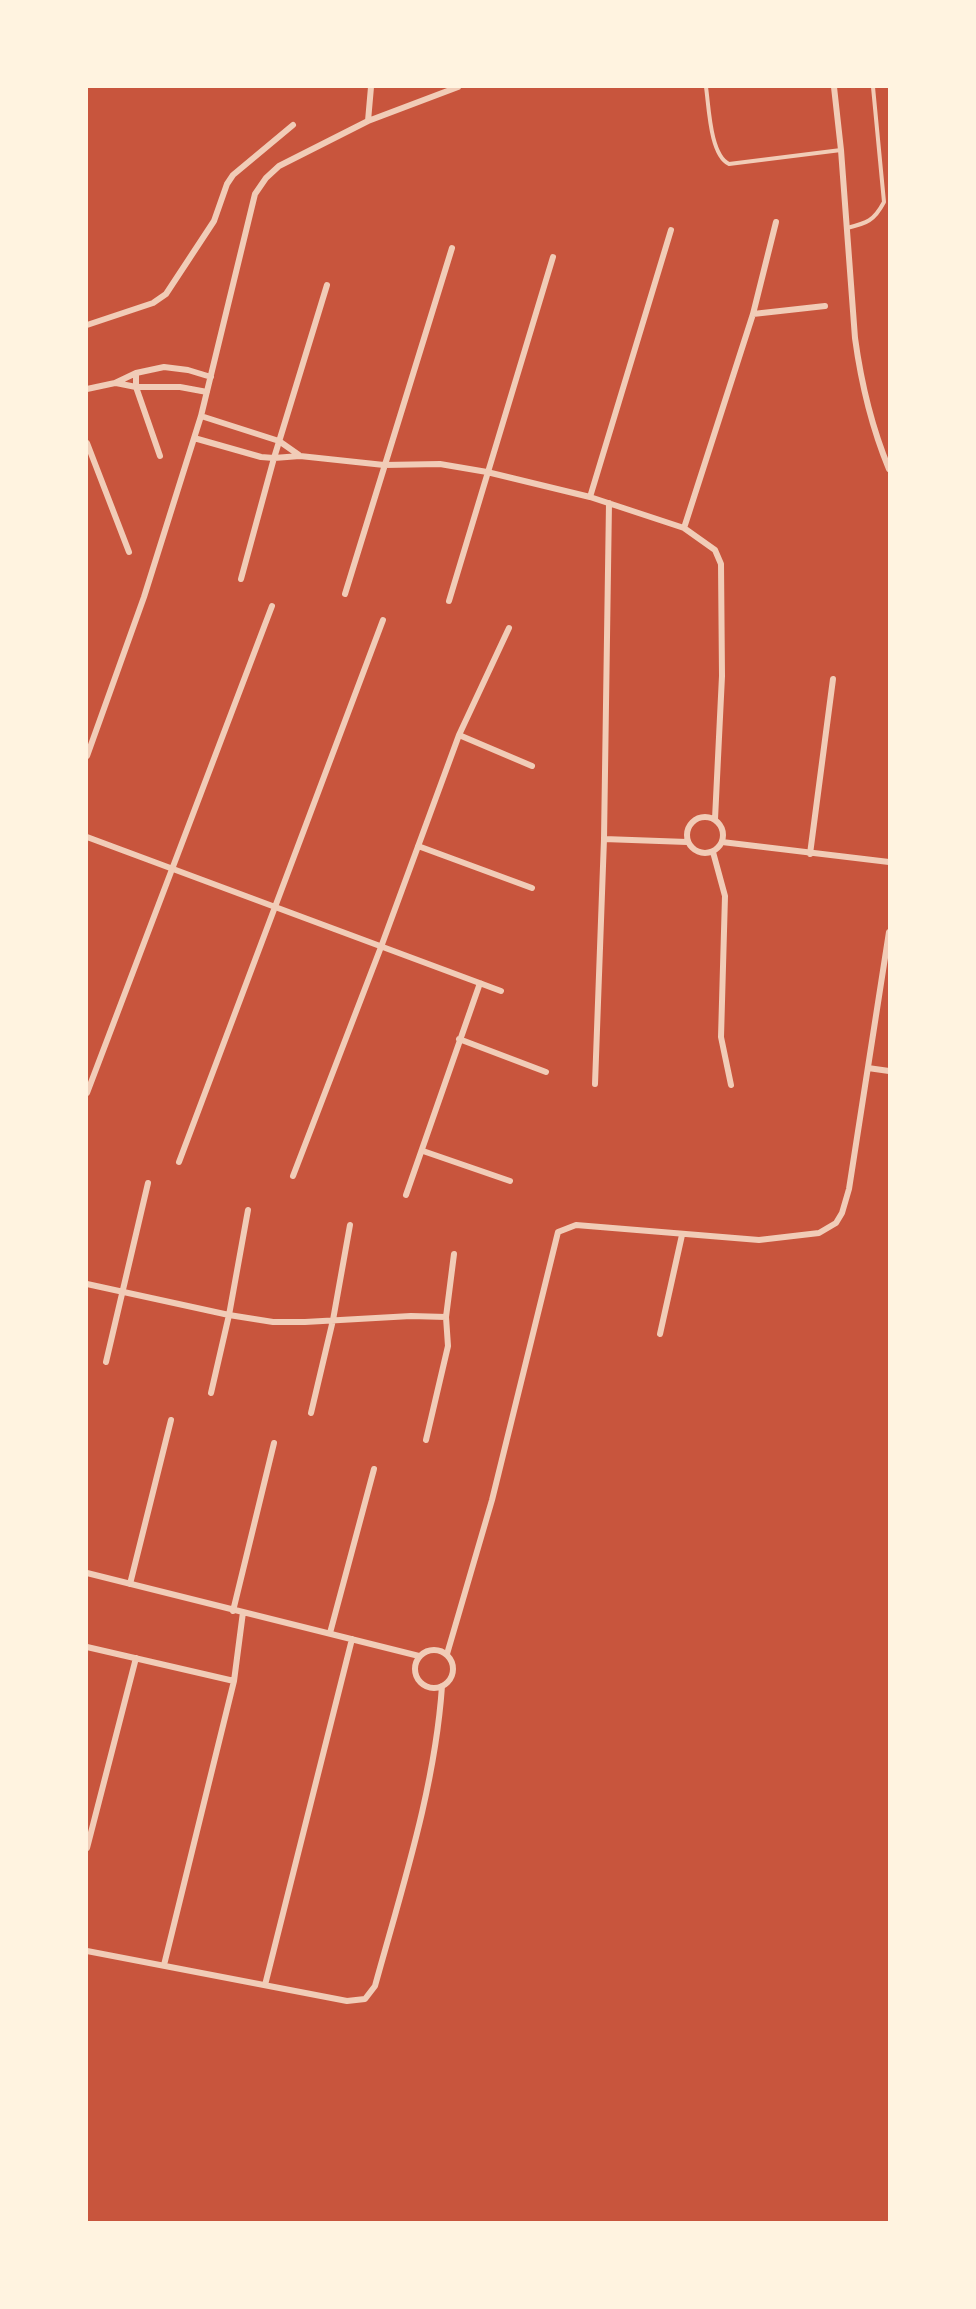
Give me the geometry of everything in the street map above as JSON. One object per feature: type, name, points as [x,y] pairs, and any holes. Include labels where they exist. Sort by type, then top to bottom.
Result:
[{"type":"street","points":[[368,122],[370,87]]},
{"type":"street","points":[[87,756],[144,597],[201,416],[255,194],[266,178],[279,166],[368,122],[458,87]]},
{"type":"street","points":[[834,87],[858,358],[880,448],[889,469]]},
{"type":"street","points":[[87,325],[153,303],[166,294],[214,221],[227,184],[233,175],[293,124]]},
{"type":"street","points":[[684,528],[753,314],[776,222]]},
{"type":"street","points":[[590,497],[671,231]]},
{"type":"street","points":[[345,594],[452,248]]},
{"type":"street","points":[[448,601],[553,257]]},
{"type":"street","points":[[241,579],[274,458],[327,285]]},
{"type":"street","points":[[753,314],[825,306]]},
{"type":"street","points":[[87,389],[115,383],[136,373],[164,367],[188,370],[211,377]]},
{"type":"street","points":[[136,373],[136,387],[160,456]]},
{"type":"street","points":[[115,383],[136,387],[172,386],[207,392]]},
{"type":"street","points":[[201,416],[279,441],[300,456]]},
{"type":"street","points":[[194,438],[243,453],[274,458],[300,456],[384,465],[441,464],[487,472],[590,497],[684,528],[715,550],[722,564],[722,676],[715,819]]},
{"type":"street","points":[[87,443],[129,552]]},
{"type":"street","points":[[595,1084],[604,839],[609,503]]},
{"type":"street","points":[[87,1093],[272,606]]},
{"type":"street","points":[[179,1161],[383,620]]},
{"type":"street","points":[[293,1176],[459,735],[509,628]]},
{"type":"street","points":[[810,854],[833,679]]},
{"type":"street","points":[[459,735],[531,766]]},
{"type":"street","points":[[709,817],[715,819],[723,830],[722,842],[713,852],[703,854],[693,850],[687,842],[687,829],[696,819],[709,817]]},
{"type":"street","points":[[87,837],[501,991]]},
{"type":"street","points":[[604,839],[687,842]]},
{"type":"street","points":[[722,842],[889,862]]},
{"type":"street","points":[[418,846],[532,888]]},
{"type":"street","points":[[713,852],[725,896],[722,1037],[731,1085]]},
{"type":"street","points":[[447,1654],[432,1649],[419,1656],[414,1670],[421,1683],[435,1688],[442,1686],[448,1681],[453,1668],[447,1654],[492,1500],[558,1232],[576,1225],[759,1240],[819,1233],[836,1223],[843,1213],[849,1189],[889,932]]},
{"type":"street","points":[[406,1195],[480,984]]},
{"type":"street","points":[[459,1039],[546,1072]]},
{"type":"street","points":[[868,1068],[889,1071]]},
{"type":"street","points":[[423,1151],[510,1180]]},
{"type":"street","points":[[106,1362],[148,1183]]},
{"type":"street","points":[[211,1393],[229,1315],[248,1209]]},
{"type":"street","points":[[311,1413],[333,1320],[350,1225]]},
{"type":"street","points":[[660,1334],[682,1234]]},
{"type":"street","points":[[426,1440],[448,1346],[446,1317],[454,1254]]},
{"type":"street","points":[[87,1284],[229,1315],[273,1322],[411,1316],[446,1317]]},
{"type":"street","points":[[130,1584],[171,1420]]},
{"type":"street","points":[[233,1611],[274,1443]]},
{"type":"street","points":[[330,1633],[374,1469]]},
{"type":"street","points":[[87,1573],[419,1656]]},
{"type":"street","points":[[164,1965],[234,1681],[243,1612]]},
{"type":"street","points":[[265,1985],[352,1639]]},
{"type":"street","points":[[87,1647],[234,1681]]},
{"type":"street","points":[[87,1848],[136,1658]]},
{"type":"street","points":[[87,1951],[347,2001],[365,1999],[375,1986],[410,1860],[439,1731],[442,1686]]},
{"type":"lane","points":[[706,87],[715,145],[720,158],[725,163],[841,150]]},
{"type":"lane","points":[[847,228],[867,223],[878,214],[884,202],[873,87]]}]
